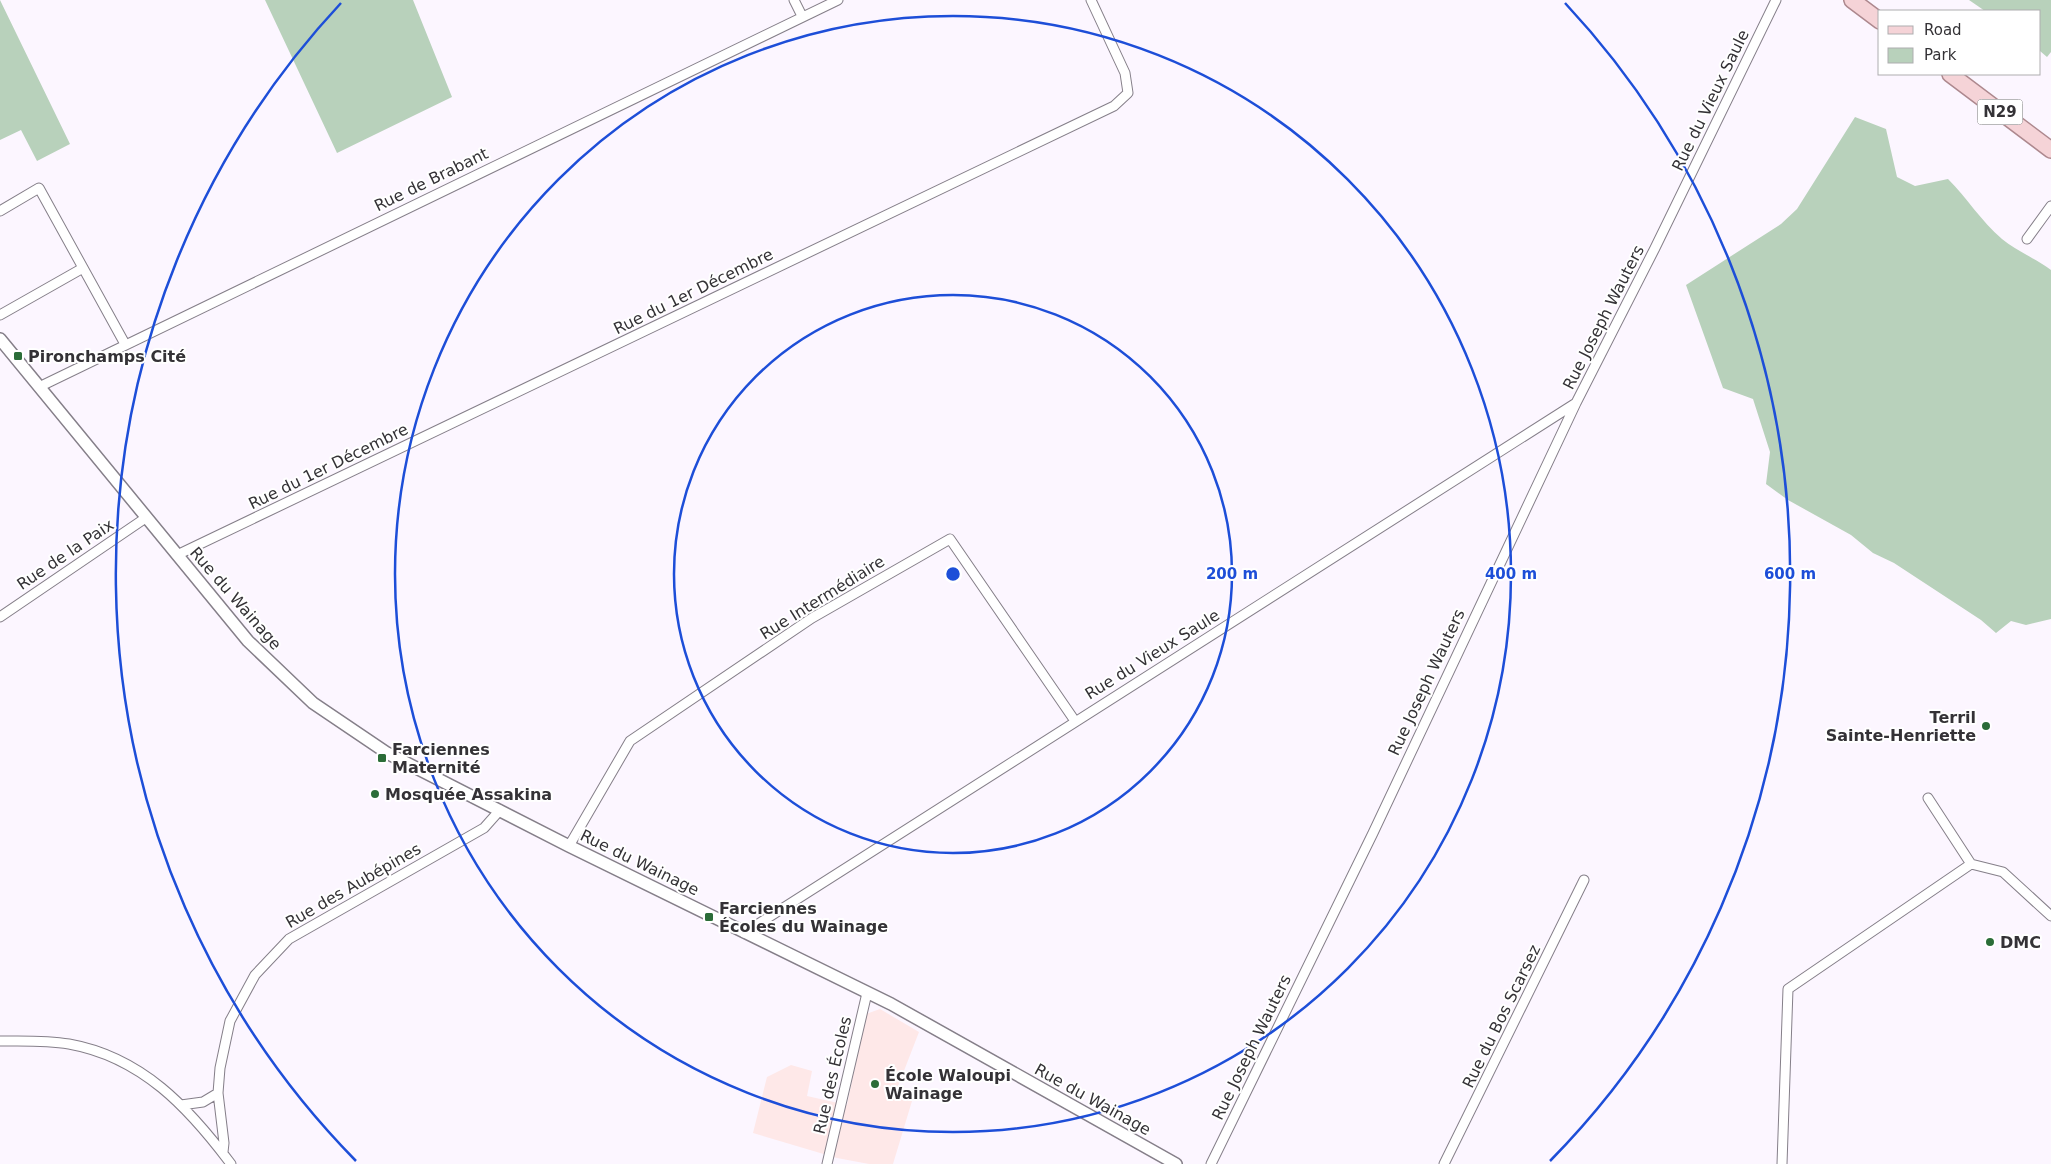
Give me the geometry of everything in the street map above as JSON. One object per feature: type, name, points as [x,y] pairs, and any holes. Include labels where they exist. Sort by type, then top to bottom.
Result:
[{"type":"main road","points":[[1852,0],[1878,20]]},
{"type":"main road","name":"N29","points":[[1951,75],[2051,150]]},
{"type":"street","points":[[794,0],[802,16]]},
{"type":"street","name":"Rue de Brabant","points":[[39,387],[838,0]]},
{"type":"street","name":"Rue du 1er Décembre","points":[[177,555],[1114,106],[1128,93],[1125,74],[1091,0]]},
{"type":"street","name":"Rue du Vieux Saule","points":[[1671,213],[1776,0]]},
{"type":"street","points":[[0,211],[39,188],[125,344]]},
{"type":"street","points":[[2026,239],[2051,206]]},
{"type":"street","name":"Rue Joseph Wauters","points":[[1211,1164],[1373,832],[1576,403],[1671,213]]},
{"type":"street","points":[[0,314],[83,268]]},
{"type":"street","name":"Rue du Wainage","points":[[0,339],[248,641],[313,703],[388,753],[569,846],[867,993],[1176,1164]]},
{"type":"street","name":"Rue du Vieux Saule","points":[[744,933],[1576,403]]},
{"type":"street","name":"Rue de la Paix","points":[[0,617],[147,517]]},
{"type":"street","name":"Rue Intermédiaire","points":[[569,846],[630,741],[812,618],[950,539],[1075,721]]},
{"type":"street","points":[[1928,798],[1971,864],[2003,872],[2051,916]]},
{"type":"street","name":"Rue des Aubépines","points":[[223,1152],[224,1143],[218,1093],[220,1068],[230,1020],[255,975],[289,938],[484,828],[500,810]]},
{"type":"street","points":[[1782,1164],[1788,989],[1971,864]]},
{"type":"street","name":"Rue du Bos Scarsez","points":[[1444,1164],[1584,880]]},
{"type":"street","name":"Rue des Écoles","points":[[827,1164],[867,993]]},
{"type":"street","points":[[0,1041],[45,1041],[70,1044],[100,1053],[158,1083],[182,1104],[231,1164]]},
{"type":"street","points":[[182,1104],[203,1102],[218,1093]]},
{"type":"shaded area","name":"École Waloupi Wainage","points":[[880,1009],[919,1032],[895,1094],[912,1101],[893,1164],[869,1164],[837,1158],[753,1133],[767,1077],[791,1065],[812,1071],[807,1096],[847,1105],[866,1014]]},
{"type":"green space","points":[[0,0],[70,144],[37,161],[21,130],[0,140]]},
{"type":"green space","points":[[265,0],[413,0],[452,97],[337,153]]},
{"type":"green space","points":[[1969,0],[2051,0],[2051,52],[2047,57],[2041,52],[2041,10],[1984,10]]},
{"type":"green space","points":[[1855,117],[1886,129],[1897,177],[1915,186],[1948,179],[1987,225],[2002,239],[2051,270],[2051,619],[2026,625],[2011,621],[1996,633],[1981,620],[1894,563],[1873,553],[1851,535],[1788,500],[1766,484],[1770,452],[1753,399],[1723,388],[1686,285],[1781,224],[1797,209]]},
{"type":"place","name":"Pironchamps Cité","points":[[18,356]]},
{"type":"place","name":"Terril Sainte-Henriette","points":[[1986,726]]},
{"type":"place","name":"Farciennes Maternité","points":[[382,758]]},
{"type":"place","name":"Mosquée Assakina","points":[[375,794]]},
{"type":"place","name":"Farciennes Écoles du Wainage","points":[[709,917]]},
{"type":"place","name":"DMC","points":[[1990,942]]},
{"type":"place","name":"École Waloupi Wainage","points":[[875,1084]]}]
